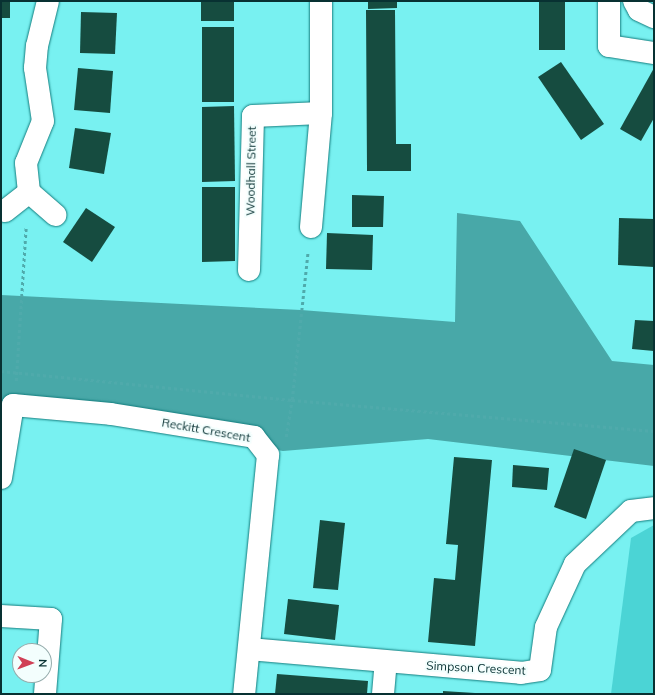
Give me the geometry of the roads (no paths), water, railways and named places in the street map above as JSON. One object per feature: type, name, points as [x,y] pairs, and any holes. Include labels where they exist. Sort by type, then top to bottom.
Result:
[{"type":"street","points":[[48,1],[37,46],[35,68],[42,121],[26,163],[29,192],[55,215]]},
{"type":"street","points":[[310,227],[321,113],[321,1]]},
{"type":"street","points":[[609,1],[609,46],[654,53]]},
{"type":"street","points":[[634,1],[639,10],[654,17]]},
{"type":"street","name":"Woodhall Street","points":[[249,270],[253,116],[321,113]]},
{"type":"street","points":[[5,211],[29,192]]},
{"type":"street","name":"Reckitt Crescent","points":[[1,478],[14,405],[110,414],[254,437],[268,455],[249,649]]},
{"type":"street","name":"Simpson Crescent","points":[[249,649],[521,673],[540,670],[546,626],[575,564],[631,511],[654,508]]},
{"type":"street","points":[[1,616],[51,619],[45,694]]},
{"type":"street","points":[[244,694],[249,649]]},
{"type":"street","points":[[383,694],[386,662]]}]
